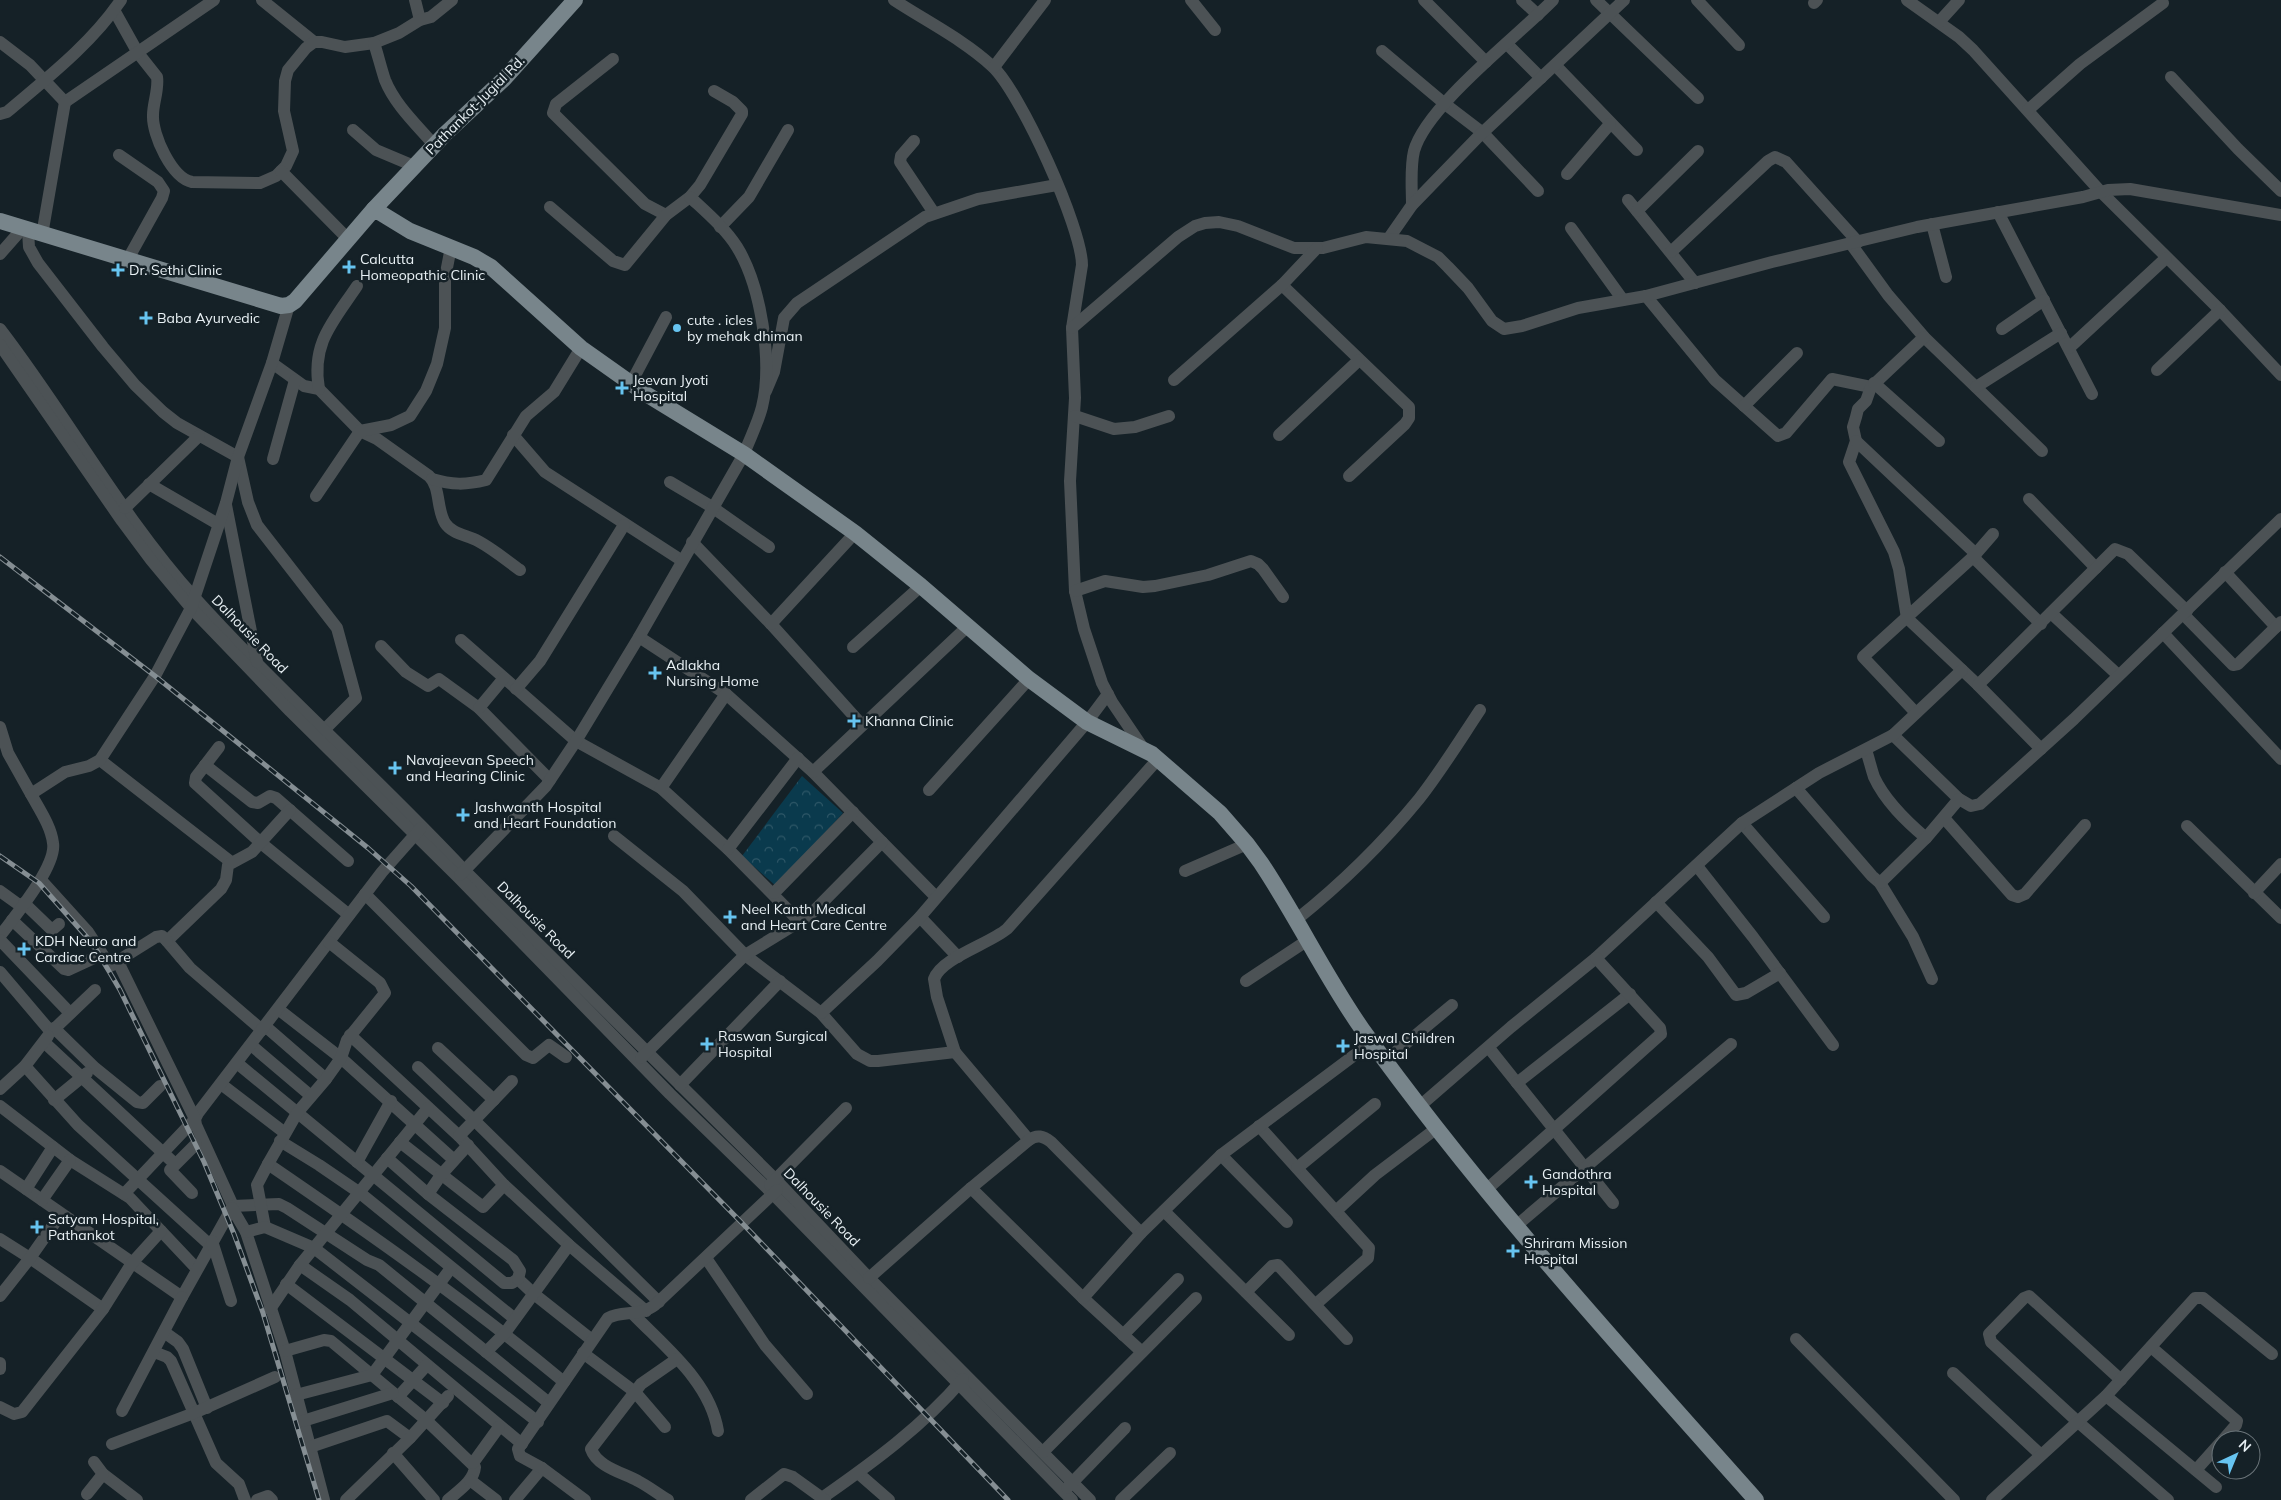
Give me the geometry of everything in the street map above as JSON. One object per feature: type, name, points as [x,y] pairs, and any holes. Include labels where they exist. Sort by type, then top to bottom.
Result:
[{"type":"main road","name":"Pathankot-Jugial Rd.","points":[[289,305],[414,166],[504,79],[575,0]]},
{"type":"main road","points":[[374,209],[410,231],[451,247],[491,267],[581,348],[631,383],[744,454],[854,533],[921,586],[1029,680],[1087,722],[1143,748],[1214,808],[1247,844],[1277,887],[1353,1016],[1486,1190],[1577,1300],[1756,1500]]},
{"type":"main road","points":[[0,221],[272,304],[289,305]]},
{"type":"street","points":[[214,0],[66,102],[31,232],[29,247],[38,263],[103,347],[135,384],[163,412],[199,436],[238,457],[248,502],[257,525],[332,620],[342,640],[356,698],[324,730]]},
{"type":"street","points":[[415,0],[420,20]]},
{"type":"street","points":[[0,114],[6,112],[45,80],[85,43],[117,5],[138,53],[157,77],[153,114],[155,131],[176,174],[185,181],[192,182],[260,183],[281,171],[286,166],[293,151],[284,111],[285,81],[288,70],[296,57],[314,42],[330,42],[345,47],[374,43],[399,33],[420,20],[438,14],[452,0]]},
{"type":"street","points":[[894,0],[994,67],[1014,95],[1076,229],[1082,255],[1072,328],[1075,416],[1070,480],[1075,591],[1084,629],[1108,694],[1143,748]]},
{"type":"street","points":[[994,67],[1045,0]]},
{"type":"street","points":[[1190,0],[1215,30]]},
{"type":"street","points":[[1424,0],[1486,62]]},
{"type":"street","points":[[1522,0],[1538,16]]},
{"type":"street","points":[[1412,205],[1414,152],[1424,131],[1445,104],[1486,62],[1554,0]]},
{"type":"street","points":[[1596,0],[1698,98]]},
{"type":"street","points":[[1389,238],[1412,205],[1483,133],[1624,0]]},
{"type":"street","points":[[1697,0],[1739,45]]},
{"type":"street","points":[[1907,0],[1939,22],[1973,50],[2100,191],[2220,310],[2281,375]]},
{"type":"street","points":[[1939,22],[1959,0]]},
{"type":"street","points":[[265,1],[314,42]]},
{"type":"street","points":[[2028,110],[2080,64],[2163,3]]},
{"type":"street","points":[[0,42],[30,65],[66,102]]},
{"type":"street","points":[[374,43],[390,88],[406,113],[434,145]]},
{"type":"street","points":[[1507,44],[1542,78]]},
{"type":"street","points":[[1382,51],[1483,133],[1538,191]]},
{"type":"street","points":[[613,59],[556,104],[553,113],[645,204],[666,215]]},
{"type":"street","points":[[1555,65],[1636,150]]},
{"type":"street","points":[[2171,77],[2238,149],[2281,191]]},
{"type":"street","points":[[550,207],[613,261],[626,265],[666,215],[690,196],[700,185],[742,114],[739,106],[714,92]]},
{"type":"street","points":[[1567,174],[1610,124]]},
{"type":"street","points":[[353,130],[376,150],[414,166]]},
{"type":"street","points":[[720,227],[749,197],[788,130]]},
{"type":"street","points":[[914,141],[901,156],[900,162],[934,213]]},
{"type":"street","points":[[1637,211],[1698,151]]},
{"type":"street","points":[[118,154],[158,182],[164,191]]},
{"type":"street","points":[[1671,252],[1768,161],[1775,157],[1786,162],[1854,243],[1888,295],[1924,337],[2042,451]]},
{"type":"street","points":[[281,171],[349,240]]},
{"type":"street","points":[[128,259],[162,198],[164,191],[176,174]]},
{"type":"street","points":[[461,874],[550,780],[639,637],[681,560],[744,454],[774,372],[784,318],[790,310],[909,226],[934,213],[978,199],[1057,185]]},
{"type":"street","points":[[1072,328],[1178,237],[1195,226],[1206,223],[1219,222],[1238,226],[1294,248],[1317,248],[1366,237],[1407,241],[1438,257],[1468,288],[1492,321],[1504,329],[1522,326],[1578,308],[1646,296],[1772,262],[1932,224],[2083,198],[2100,191],[2118,188],[2281,215]]},
{"type":"street","points":[[690,196],[731,239],[743,258],[762,315],[765,338],[765,393]]},
{"type":"street","points":[[1628,200],[1695,283]]},
{"type":"street","points":[[1998,212],[2092,394]]},
{"type":"street","points":[[1932,224],[1946,277]]},
{"type":"street","points":[[1570,228],[1623,300]]},
{"type":"street","points":[[0,254],[31,232]]},
{"type":"street","points":[[316,496],[360,431],[391,424],[410,416],[426,391],[437,364],[445,328],[445,278],[451,247]]},
{"type":"street","points":[[1174,380],[1282,285],[1317,248]]},
{"type":"street","points":[[2069,348],[2166,258]]},
{"type":"street","points":[[1282,285],[1406,403],[1410,412],[1405,424],[1349,476]]},
{"type":"street","points":[[319,390],[316,367],[319,348],[329,328],[357,286]]},
{"type":"street","points":[[1646,296],[1715,380],[1776,435],[1786,433],[1832,379],[1872,385],[1939,440]]},
{"type":"street","points":[[2002,329],[2044,300]]},
{"type":"street","points":[[31,794],[65,772],[89,766],[100,760],[155,676],[192,603],[226,502],[238,457],[272,363],[289,305]]},
{"type":"street","points":[[2157,370],[2220,310]]},
{"type":"street","points":[[631,383],[666,317]]},
{"type":"street","name":"Dalhousie Road","points":[[0,328],[122,521],[261,682],[419,830]]},
{"type":"street","points":[[1976,387],[2061,333]]},
{"type":"street","points":[[1924,337],[1872,385],[1866,402],[1858,409],[1853,427],[1856,441],[1849,462],[1894,552],[1900,569],[1907,618],[1978,685],[2041,749]]},
{"type":"street","name":"Dalhousie Road","points":[[0,345],[61,422],[192,603],[257,662],[461,874],[774,1187],[868,1278],[1069,1492],[1090,1500]]},
{"type":"street","points":[[272,363],[304,386],[319,390],[360,431],[377,439],[432,479],[449,484],[467,485],[486,480],[513,435],[532,410],[554,392],[581,348]]},
{"type":"street","points":[[1744,406],[1797,353]]},
{"type":"street","points":[[1279,435],[1359,360]]},
{"type":"street","points":[[273,458],[295,380]]},
{"type":"street","points":[[1075,416],[1114,429],[1135,427],[1169,416]]},
{"type":"street","points":[[513,435],[545,472],[587,498],[624,525],[681,560]]},
{"type":"street","points":[[125,508],[199,436]]},
{"type":"street","points":[[1856,441],[1974,555],[2041,624]]},
{"type":"street","points":[[432,479],[435,484],[441,512],[447,525],[453,530],[478,541],[520,570]]},
{"type":"street","points":[[670,482],[712,507],[769,547]]},
{"type":"street","points":[[149,484],[218,524]]},
{"type":"street","points":[[2029,499],[2096,568]]},
{"type":"street","points":[[226,502],[261,682]]},
{"type":"street","points":[[1893,735],[1959,799],[1971,806],[1980,804],[2074,719],[2162,633],[2186,613],[2281,518]]},
{"type":"street","points":[[516,689],[540,661],[624,525]]},
{"type":"street","points":[[770,624],[854,533]]},
{"type":"street","points":[[1916,714],[1863,657],[1974,555],[1993,534]]},
{"type":"street","points":[[692,542],[862,725]]},
{"type":"street","points":[[1978,685],[2112,551],[2119,549],[2186,613],[2233,665],[2238,664],[2279,624],[2225,572]]},
{"type":"street","points":[[1075,591],[1105,581],[1143,587],[1155,586],[1208,576],[1251,562],[1258,564],[1263,569],[1283,597]]},
{"type":"street","points":[[853,647],[921,586]]},
{"type":"street","points":[[2051,613],[2118,675]]},
{"type":"street","points":[[814,772],[968,626]]},
{"type":"street","points":[[2162,633],[2281,759]]},
{"type":"street","points":[[639,637],[726,694],[814,772],[936,897]]},
{"type":"street","points":[[461,640],[576,741],[661,788],[774,893],[800,922]]},
{"type":"street","points":[[381,646],[406,672],[428,686],[440,679],[478,708],[550,780]]},
{"type":"street","points":[[1421,1106],[1510,1028],[1596,958],[1742,823],[1819,772],[1893,735],[1962,670]]},
{"type":"street","points":[[478,708],[504,678]]},
{"type":"street","points":[[929,790],[1029,680]]},
{"type":"street","points":[[661,788],[726,694]]},
{"type":"street","points":[[821,1012],[877,961],[920,916],[1087,722],[1108,694]]},
{"type":"street","points":[[1296,920],[1345,879],[1420,798],[1480,710]]},
{"type":"street","points":[[0,727],[8,753],[47,825],[54,845],[41,880],[0,936]]},
{"type":"street","points":[[219,747],[196,777],[195,783],[261,843],[349,915]]},
{"type":"street","points":[[1866,750],[1875,777],[1884,794],[1906,820],[1926,838]]},
{"type":"street","points":[[728,849],[798,758]]},
{"type":"street","points":[[1029,1140],[955,1052],[933,982],[935,975],[958,957],[998,936],[1007,929],[1158,759]]},
{"type":"street","points":[[100,760],[231,862]]},
{"type":"street","points":[[205,765],[249,801],[258,803],[273,796],[348,861]]},
{"type":"street","points":[[1796,788],[1880,883],[1913,937],[1932,979]]},
{"type":"street","points":[[1880,883],[1926,838],[1959,799]]},
{"type":"street","points":[[168,941],[221,889],[226,880],[226,868],[231,862],[248,855],[290,810]]},
{"type":"street","points":[[774,893],[853,812]]},
{"type":"street","points":[[1944,818],[2012,895],[2018,897],[2025,894],[2085,826]]},
{"type":"street","points":[[1742,823],[1824,917]]},
{"type":"street","points":[[2187,826],[2281,918]]},
{"type":"street","points":[[124,1194],[195,1119],[365,894],[419,830]]},
{"type":"street","points":[[614,836],[683,891],[745,955],[821,1012],[857,1054],[870,1061],[955,1052]]},
{"type":"street","points":[[643,1056],[745,955],[800,922],[816,909],[882,842]]},
{"type":"street","points":[[1185,871],[1247,844]]},
{"type":"street","points":[[2254,893],[2281,864]]},
{"type":"street","points":[[1697,866],[1780,973],[1832,1045]]},
{"type":"street","points":[[41,880],[88,932],[110,966],[156,937],[162,936],[190,968],[326,1080]]},
{"type":"street","points":[[0,891],[23,905],[52,930],[60,924]]},
{"type":"street","points":[[365,894],[526,1055],[533,1058],[549,1045],[566,1058]]},
{"type":"street","points":[[1656,902],[1708,957],[1734,994],[1746,993],[1780,973]]},
{"type":"street","points":[[920,916],[958,957]]},
{"type":"street","points":[[12,920],[64,969],[68,970],[94,958]]},
{"type":"street","points":[[0,940],[70,1013]]},
{"type":"street","points":[[1246,981],[1308,940]]},
{"type":"street","points":[[266,1227],[257,1185],[282,1137],[298,1112],[326,1080],[341,1058],[350,1035],[385,990],[380,983],[328,942]]},
{"type":"street","points":[[1486,1190],[1661,1034],[1660,1028],[1596,958]]},
{"type":"street","points":[[120,961],[120,966],[195,1119],[232,1207],[246,1232],[285,1351],[324,1500]]},
{"type":"street","points":[[0,972],[50,1034],[82,1078],[175,1164]]},
{"type":"street","points":[[680,1085],[780,982]]},
{"type":"street","points":[[0,1089],[25,1066],[50,1034],[94,990]]},
{"type":"street","points":[[1517,1083],[1630,994]]},
{"type":"street","points":[[1386,1060],[1452,1004]]},
{"type":"street","points":[[278,1009],[341,1058],[454,1160]]},
{"type":"street","points":[[50,1034],[140,1103],[143,1103],[160,1086]]},
{"type":"street","points":[[350,1035],[463,1141],[504,1184],[569,1245],[646,1311]]},
{"type":"street","points":[[1083,1298],[1141,1233],[1221,1156],[1372,1042]]},
{"type":"street","points":[[1516,1226],[1731,1044]]},
{"type":"street","points":[[251,1045],[311,1096]]},
{"type":"street","points":[[438,1048],[494,1100]]},
{"type":"street","points":[[1489,1048],[1614,1203]]},
{"type":"street","name":"Dalhousie Road","points":[[643,1056],[680,1085],[774,1187],[860,1285],[1043,1452],[1069,1492]]},
{"type":"street","points":[[237,1063],[504,1283],[512,1283],[518,1279],[520,1271],[513,1260],[428,1194],[387,1158]]},
{"type":"street","points":[[25,1066],[78,1125],[211,1243],[231,1301]]},
{"type":"street","points":[[418,1067],[659,1302]]},
{"type":"street","points":[[54,1100],[95,1068]]},
{"type":"street","points":[[428,1194],[454,1160],[474,1120],[512,1081]]},
{"type":"street","points":[[221,1084],[282,1137],[360,1193],[515,1319]]},
{"type":"street","points":[[356,1162],[390,1101]]},
{"type":"street","points":[[1297,1168],[1375,1104]]},
{"type":"street","points":[[0,1106],[70,1160],[124,1194],[197,1269]]},
{"type":"street","points":[[270,1309],[300,1265],[428,1108]]},
{"type":"street","points":[[585,1500],[542,1468],[520,1456],[518,1449],[608,1318],[616,1314],[633,1314],[646,1311],[659,1302],[706,1258],[846,1108]]},
{"type":"street","points":[[1260,1126],[1367,1245],[1370,1255],[1316,1304]]},
{"type":"street","points":[[1336,1211],[1374,1175],[1438,1128]]},
{"type":"street","points":[[868,1278],[1029,1140],[1042,1136],[1051,1142],[1141,1233]]},
{"type":"street","points":[[400,1142],[482,1207],[504,1184]]},
{"type":"street","points":[[192,1193],[170,1170],[196,1144]]},
{"type":"street","points":[[26,1189],[53,1147]]},
{"type":"street","points":[[1221,1156],[1287,1222]]},
{"type":"street","points":[[42,1200],[70,1160]]},
{"type":"street","points":[[268,1164],[386,1244],[505,1333],[564,1382]]},
{"type":"street","points":[[0,1171],[182,1297]]},
{"type":"street","points":[[971,1188],[1083,1298],[1142,1352]]},
{"type":"street","points":[[232,1207],[260,1203],[283,1205],[367,1260],[379,1265],[549,1403]]},
{"type":"street","points":[[122,1411],[232,1207]]},
{"type":"street","points":[[1164,1211],[1289,1334]]},
{"type":"street","points":[[2,1291],[30,1258],[62,1214]]},
{"type":"street","points":[[246,1232],[266,1227],[314,1248],[538,1422]]},
{"type":"street","points":[[0,1407],[14,1414],[22,1412],[103,1309],[132,1263],[160,1230]]},
{"type":"street","points":[[0,1239],[103,1309]]},
{"type":"street","points":[[486,1352],[505,1333],[569,1245]]},
{"type":"street","points":[[706,1258],[761,1340],[807,1394]]},
{"type":"street","points":[[1246,1292],[1276,1264],[1316,1304],[1347,1339]]},
{"type":"street","points":[[300,1265],[350,1300],[499,1427],[522,1444]]},
{"type":"street","points":[[296,1395],[372,1375],[451,1268]]},
{"type":"street","points":[[518,1279],[592,1340]]},
{"type":"street","points":[[1123,1335],[1178,1279]]},
{"type":"street","points":[[286,1284],[443,1403]]},
{"type":"street","points":[[2121,1380],[2031,1297],[2024,1298],[1991,1329],[1989,1334],[1989,1340],[2078,1422],[2168,1500]]},
{"type":"street","points":[[1043,1452],[1196,1298]]},
{"type":"street","points":[[1992,1500],[2106,1396],[2191,1301],[2203,1298],[2272,1354]]},
{"type":"street","points":[[633,1314],[677,1359],[704,1391],[713,1409],[718,1431]]},
{"type":"street","points":[[164,1332],[178,1342],[183,1349],[207,1408]]},
{"type":"street","points":[[1796,1339],[1954,1500]]},
{"type":"street","points":[[285,1351],[328,1340],[426,1420],[473,1463],[475,1470],[470,1480],[448,1500]]},
{"type":"street","points":[[2151,1347],[2237,1421],[2232,1430]]},
{"type":"street","points":[[154,1352],[168,1357],[172,1361],[216,1463],[239,1484],[245,1500]]},
{"type":"street","points":[[583,1352],[634,1392],[665,1427]]},
{"type":"street","points":[[668,1500],[640,1482],[618,1474],[592,1453],[592,1445],[634,1392],[651,1376],[677,1359]]},
{"type":"street","points":[[0,1363],[0,1369]]},
{"type":"street","points":[[303,1421],[395,1395],[427,1365]]},
{"type":"street","points":[[1954,1373],[2041,1455]]},
{"type":"street","points":[[112,1444],[207,1408],[275,1377]]},
{"type":"street","points":[[751,1500],[778,1476],[784,1474],[793,1477],[823,1499],[927,1418],[963,1380]]},
{"type":"street","points":[[346,1500],[410,1438],[455,1389]]},
{"type":"street","points":[[2106,1396],[2216,1487]]},
{"type":"street","points":[[310,1446],[387,1421],[410,1438]]},
{"type":"street","points":[[473,1463],[499,1427]]},
{"type":"street","points":[[1069,1492],[1125,1428]]},
{"type":"street","points":[[1121,1500],[1170,1453]]},
{"type":"street","points":[[2196,1470],[2211,1453]]},
{"type":"street","points":[[393,1454],[434,1500]]},
{"type":"street","points":[[94,1462],[103,1474],[132,1499]]},
{"type":"street","points":[[515,1500],[542,1468]]},
{"type":"street","points":[[858,1473],[889,1500]]},
{"type":"street","points":[[86,1494],[103,1474]]},
{"type":"street","points":[[470,1480],[496,1500]]},
{"type":"street","points":[[257,1500],[268,1496],[272,1500]]},
{"type":"green space","points":[[802,776],[843,813],[776,886],[742,856]]},
{"type":"railway","points":[[0,557],[155,676],[368,848],[411,886],[742,1223],[1008,1500]]},
{"type":"railway","points":[[0,856],[39,883],[93,944],[120,990],[204,1162],[234,1234],[263,1313],[319,1500]]},
{"type":"place","name":"Calcutta Homeopathic Clinic","points":[[349,267]]},
{"type":"place","name":"Dr. Sethi Clinic","points":[[118,270]]},
{"type":"place","name":"Baba Ayurvedic","points":[[146,318]]},
{"type":"place","name":"cute . icles by mehak dhiman","points":[[677,328]]},
{"type":"place","name":"Jeevan Jyoti Hospital","points":[[622,388]]},
{"type":"place","name":"Adlakha Nursing Home","points":[[655,673]]},
{"type":"place","name":"Khanna Clinic","points":[[854,721]]},
{"type":"place","name":"Navajeevan Speech and Hearing Clinic","points":[[395,768]]},
{"type":"place","name":"Jashwanth Hospital and Heart Foundation","points":[[463,815]]},
{"type":"place","name":"Neel Kanth Medical and Heart Care Centre","points":[[730,917]]},
{"type":"place","name":"KDH Neuro and Cardiac Centre","points":[[24,949]]},
{"type":"place","name":"Raswan Surgical Hospital","points":[[707,1044]]},
{"type":"place","name":"Jaswal Children Hospital","points":[[1343,1046]]},
{"type":"place","name":"Gandothra Hospital","points":[[1531,1182]]},
{"type":"place","name":"Satyam Hospital, Pathankot","points":[[37,1227]]},
{"type":"place","name":"Shriram Mission Hospital","points":[[1513,1251]]}]
